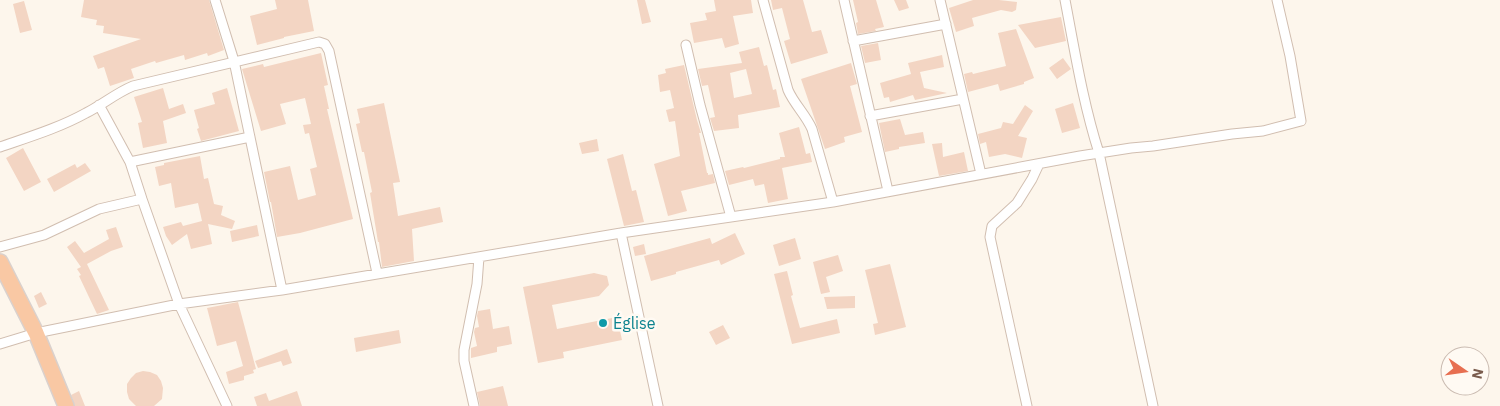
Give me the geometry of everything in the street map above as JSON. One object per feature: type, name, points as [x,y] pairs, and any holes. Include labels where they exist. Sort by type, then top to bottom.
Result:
[{"type":"highway","points":[[0,262],[36,333],[66,406]]},
{"type":"street","points":[[215,0],[234,61],[282,290]]},
{"type":"street","points":[[763,0],[788,90],[812,129],[833,202]]},
{"type":"street","points":[[844,0],[888,191]]},
{"type":"street","points":[[940,0],[981,174]]},
{"type":"street","points":[[1065,0],[1088,120],[1098,153],[1153,406]]},
{"type":"street","points":[[0,344],[36,333],[179,304],[282,290],[621,233],[833,202],[1098,153],[1263,131],[1301,121],[1290,56],[1277,0]]},
{"type":"street","points":[[853,41],[946,24]]},
{"type":"street","points":[[0,147],[76,118],[122,90],[133,86],[319,42],[325,44],[329,51],[377,274]]},
{"type":"street","points":[[686,45],[700,105],[731,217]]},
{"type":"street","points":[[870,116],[963,99]]},
{"type":"street","points":[[99,105],[130,162],[179,304],[227,406]]},
{"type":"street","points":[[130,162],[250,137]]},
{"type":"street","points":[[1026,406],[990,237],[992,226],[1017,202],[1039,164]]},
{"type":"street","points":[[0,247],[44,235],[99,209],[142,199]]},
{"type":"street","points":[[621,233],[658,406]]},
{"type":"street","points":[[474,406],[464,360],[464,350],[477,284],[479,257]]},
{"type":"building","points":[[84,0],[209,0],[224,50],[208,56],[207,53],[185,60],[184,55],[156,63],[155,61],[131,69],[134,78],[110,86],[104,67],[98,69],[93,56],[141,39],[103,33],[104,26],[96,25],[97,20],[81,17]]},
{"type":"building","points":[[275,0],[308,0],[314,31],[257,45],[250,16],[277,9]]},
{"type":"building","points":[[637,0],[645,0],[651,22],[642,24]]},
{"type":"building","points":[[714,0],[751,0],[753,13],[733,16],[739,44],[725,48],[722,38],[694,43],[690,23],[707,20],[705,13],[716,11]]},
{"type":"building","points":[[771,0],[803,0],[812,32],[821,30],[828,53],[791,64],[784,41],[790,39],[782,8],[773,10]]},
{"type":"building","points":[[853,0],[876,0],[884,27],[875,29],[876,31],[858,34],[856,23],[858,22]]},
{"type":"building","points":[[894,0],[906,0],[909,8],[899,11]]},
{"type":"building","points":[[973,0],[1017,2],[1016,10],[1012,12],[1001,10],[972,18],[974,26],[956,32],[949,8]]},
{"type":"building","points":[[24,1],[32,30],[20,33],[13,4]]},
{"type":"building","points":[[1061,17],[1066,41],[1035,48],[1018,25]]},
{"type":"building","points":[[1016,29],[1034,78],[1024,82],[1024,84],[1000,91],[998,84],[968,92],[964,74],[972,72],[973,74],[1006,66],[998,33]]},
{"type":"building","points":[[878,43],[881,60],[865,63],[861,46]]},
{"type":"building","points":[[759,47],[764,66],[767,65],[773,90],[776,89],[780,107],[738,115],[739,128],[714,131],[710,118],[715,117],[708,85],[702,86],[698,69],[742,63],[739,52]],"holes":[[[746,69],[752,94],[734,98],[730,73]]]},
{"type":"building","points":[[321,53],[328,85],[324,86],[329,109],[327,109],[353,219],[277,237],[264,172],[290,166],[298,200],[316,195],[310,169],[317,167],[309,133],[305,134],[303,125],[311,124],[305,98],[280,104],[286,124],[261,131],[242,69],[263,64],[264,67]]},
{"type":"building","points":[[942,55],[944,67],[920,72],[924,88],[947,93],[915,100],[913,95],[890,102],[889,97],[884,98],[880,83],[911,74],[908,63]]},
{"type":"building","points":[[1063,58],[1071,69],[1057,79],[1049,68]]},
{"type":"building","points":[[851,63],[857,84],[850,86],[862,132],[844,137],[845,142],[825,149],[801,79]]},
{"type":"building","points":[[684,65],[701,133],[699,133],[707,173],[708,175],[713,174],[715,183],[681,191],[687,211],[668,216],[654,164],[680,156],[675,121],[669,122],[666,110],[674,108],[670,90],[660,92],[658,75],[666,73],[665,69]]},
{"type":"building","points":[[163,88],[169,109],[183,104],[186,113],[163,121],[167,143],[143,148],[138,123],[142,122],[134,97]]},
{"type":"building","points":[[227,88],[239,131],[201,141],[194,110],[215,104],[212,93]]},
{"type":"building","points":[[384,103],[400,182],[393,183],[398,216],[440,207],[443,222],[412,229],[414,261],[382,267],[370,193],[372,192],[356,124],[360,123],[357,109]]},
{"type":"building","points":[[1073,103],[1080,128],[1062,133],[1055,109]]},
{"type":"building","points":[[1025,105],[1033,111],[1018,136],[1027,138],[1022,158],[1005,154],[989,157],[986,142],[980,144],[978,134],[1001,128],[1003,122],[1013,124]]},
{"type":"building","points":[[900,119],[905,135],[923,132],[925,143],[899,147],[899,149],[885,152],[879,123]]},
{"type":"building","points":[[799,127],[806,154],[810,153],[812,162],[782,168],[788,199],[768,203],[764,184],[755,186],[753,179],[729,185],[725,171],[785,157],[779,133]]},
{"type":"building","points":[[597,139],[599,151],[582,154],[579,143]]},
{"type":"building","points":[[942,143],[943,157],[964,152],[968,171],[939,176],[932,144]]},
{"type":"building","points":[[23,148],[41,182],[24,191],[6,158]]},
{"type":"building","points":[[623,154],[632,191],[636,190],[644,222],[624,226],[607,159]]},
{"type":"building","points":[[200,156],[204,179],[208,178],[214,204],[223,206],[221,215],[235,221],[232,229],[208,224],[212,244],[191,249],[187,234],[172,245],[163,227],[181,222],[183,226],[202,221],[198,203],[175,208],[171,183],[159,186],[155,167],[164,165],[164,163]]},
{"type":"building","points":[[85,163],[91,171],[54,192],[47,179],[75,164],[77,168]]},
{"type":"building","points":[[257,225],[259,236],[232,242],[230,231]]},
{"type":"building","points":[[116,227],[123,247],[111,251],[87,264],[109,310],[97,314],[79,276],[81,275],[77,269],[81,267],[67,247],[75,241],[84,253],[109,239],[106,230]]},
{"type":"building","points":[[735,233],[745,254],[721,265],[719,260],[651,281],[644,256],[710,238],[712,244]]},
{"type":"building","points":[[795,238],[801,259],[779,266],[773,245]]},
{"type":"building","points":[[644,244],[646,254],[635,256],[633,247]]},
{"type":"building","points":[[838,255],[843,271],[826,277],[830,292],[821,294],[813,262]]},
{"type":"building","points":[[890,264],[906,327],[875,335],[873,324],[878,323],[865,270]]},
{"type":"building","points":[[787,271],[793,295],[791,296],[800,328],[837,319],[840,333],[792,344],[774,274]]},
{"type":"building","name":"Église","points":[[594,273],[607,276],[609,285],[599,296],[552,305],[557,329],[617,317],[622,340],[563,352],[564,358],[538,363],[523,287]]},
{"type":"building","points":[[41,292],[47,304],[39,308],[34,296]]},
{"type":"building","points":[[855,296],[855,308],[827,309],[824,297]]},
{"type":"building","points":[[238,302],[256,369],[253,370],[254,373],[244,376],[244,380],[229,384],[226,372],[243,366],[236,341],[217,346],[207,308]]},
{"type":"building","points":[[490,309],[493,329],[509,326],[512,344],[497,347],[497,352],[471,358],[471,348],[477,346],[474,332],[475,328],[479,327],[478,311]]},
{"type":"building","points":[[723,325],[730,338],[716,345],[709,332]]},
{"type":"building","points":[[399,330],[401,343],[356,352],[354,338]]},
{"type":"building","points":[[287,349],[292,363],[283,366],[281,361],[258,368],[255,361]]},
{"type":"building","points":[[143,371],[157,375],[161,381],[163,388],[162,399],[154,406],[136,406],[129,399],[127,384],[136,373]]},
{"type":"building","points":[[503,386],[508,406],[480,406],[477,392]]},
{"type":"building","points":[[79,391],[85,406],[75,406],[71,395]]},
{"type":"building","points":[[297,391],[302,406],[257,406],[254,397],[266,393],[269,401]]},
{"type":"place","name":"Église","points":[[603,323]]}]
